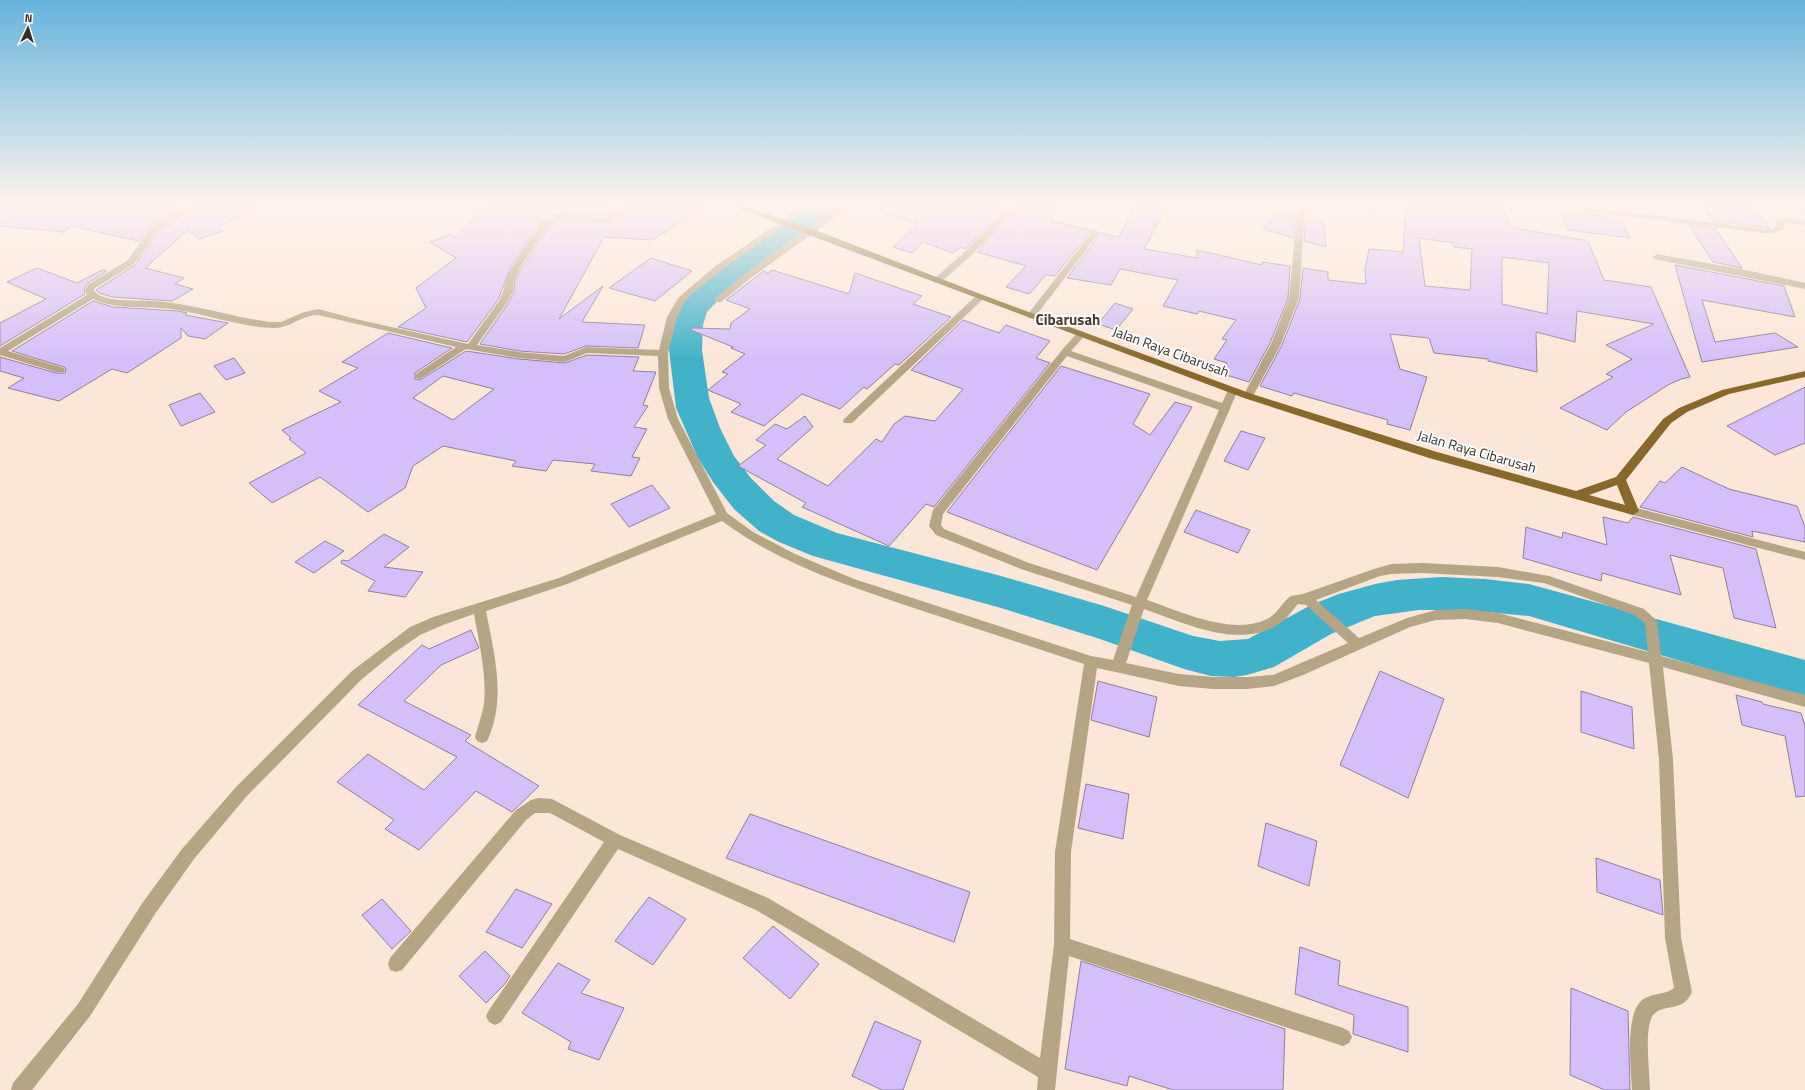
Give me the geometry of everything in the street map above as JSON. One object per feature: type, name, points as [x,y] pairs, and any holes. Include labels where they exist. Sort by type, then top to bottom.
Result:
[{"type":"main road","name":"Jalan Raya Cibarusah","points":[[880,258],[980,297],[1248,396],[1433,455],[1633,511]]},
{"type":"main road","points":[[1577,495],[1620,480],[1667,421],[1683,410],[1726,392],[1805,374]]},
{"type":"main road","points":[[1620,480],[1633,511]]},
{"type":"street","points":[[134,258],[131,262],[90,288],[88,291],[92,296],[116,302],[184,307],[272,325],[280,325],[311,312],[318,312],[359,324],[519,355],[564,359],[586,350],[663,353]]},
{"type":"street","points":[[420,376],[467,346],[504,301],[508,292],[510,280],[522,258]]},
{"type":"street","points":[[734,258],[716,270],[681,300],[672,316],[663,353],[664,388],[673,418],[723,516],[750,535],[791,557],[850,582],[1091,661],[1179,680],[1213,683],[1248,683],[1274,680],[1407,623],[1436,615],[1465,614],[1498,618],[1654,652],[1805,701]]},
{"type":"street","points":[[718,300],[771,258]]},
{"type":"street","points":[[938,280],[963,258]]},
{"type":"street","points":[[1032,316],[1076,258]]},
{"type":"street","points":[[1248,396],[1276,344],[1294,298],[1297,258]]},
{"type":"street","points":[[1662,258],[1741,272],[1805,286]]},
{"type":"street","points":[[0,352],[92,296]]},
{"type":"street","points":[[848,421],[980,297]]},
{"type":"street","points":[[1081,334],[937,513],[935,526],[940,532],[1025,566],[1220,629],[1241,630],[1272,622],[1282,616],[1295,599],[1307,601],[1358,645]]},
{"type":"street","points":[[0,352],[60,370]]},
{"type":"street","points":[[1065,352],[1225,408]]},
{"type":"street","points":[[1118,667],[1124,642],[1139,604],[1233,390]]},
{"type":"street","points":[[1633,511],[1805,556]]},
{"type":"street","points":[[20,1090],[84,1010],[149,908],[188,854],[241,792],[357,675],[389,648],[438,620],[564,581],[723,516]]},
{"type":"street","points":[[1307,601],[1378,572],[1391,569],[1422,568],[1498,572],[1545,579],[1564,585],[1639,612],[1651,621],[1653,628],[1654,652],[1666,759],[1673,938],[1683,992],[1674,999],[1656,1002],[1646,1009],[1639,1028],[1642,1090]]},
{"type":"street","points":[[480,608],[489,663],[491,698],[489,716],[482,737]]},
{"type":"street","points":[[1046,1090],[1046,1072],[1062,945],[1063,852],[1091,661]]},
{"type":"street","points":[[396,964],[521,814],[531,807],[539,805],[552,806],[615,840],[762,904],[1046,1072]]},
{"type":"street","points":[[494,1016],[615,840]]},
{"type":"street","points":[[1062,945],[1343,1037]]},
{"type":"building","points":[[140,258],[156,258],[145,268],[184,278],[175,284],[193,289],[172,301],[112,297],[99,293],[96,290],[135,265]]},
{"type":"building","points":[[456,258],[516,258],[511,266],[498,300],[467,342],[398,327],[426,308],[416,288]]},
{"type":"building","points":[[528,258],[593,258],[559,319],[603,286],[582,322],[645,325],[638,348],[586,346],[564,354],[519,351],[480,344],[514,293],[515,280]]},
{"type":"building","points":[[651,258],[692,271],[655,301],[609,288]]},
{"type":"building","points":[[998,258],[1069,258],[1055,276],[1046,275],[1029,294],[1006,287],[1026,266]]},
{"type":"building","points":[[1082,258],[1231,258],[1262,265],[1262,262],[1290,266],[1288,298],[1270,343],[1249,382],[1220,373],[1227,363],[1214,359],[1227,340],[1222,339],[1236,320],[1199,311],[1197,314],[1163,306],[1178,280],[1120,269],[1111,285],[1067,278]]},
{"type":"building","points":[[1367,258],[1421,258],[1425,286],[1470,290],[1472,258],[1502,258],[1502,304],[1547,314],[1549,263],[1509,258],[1595,258],[1604,280],[1651,287],[1690,377],[1668,385],[1626,412],[1607,430],[1560,408],[1613,377],[1606,374],[1632,359],[1606,345],[1654,324],[1577,311],[1575,342],[1536,332],[1537,372],[1488,361],[1488,359],[1434,353],[1429,338],[1390,334],[1400,369],[1427,377],[1410,430],[1387,424],[1388,420],[1294,393],[1292,396],[1260,386],[1282,345],[1300,299],[1303,268],[1328,272],[1328,280],[1366,284],[1365,270]]},
{"type":"building","points":[[1710,258],[1735,258],[1742,268],[1713,262]]},
{"type":"building","points":[[1675,265],[1784,286],[1795,317],[1702,300],[1715,342],[1775,333],[1798,347],[1702,362]]},
{"type":"building","points":[[37,268],[77,283],[102,270],[107,271],[88,283],[84,289],[85,294],[0,346],[0,323],[46,299],[7,282]]},
{"type":"building","points":[[772,270],[849,294],[855,273],[922,296],[913,304],[951,317],[899,365],[895,364],[867,389],[864,387],[840,409],[802,394],[764,426],[731,412],[741,404],[708,390],[728,374],[722,372],[745,354],[731,348],[733,347],[691,330],[692,328],[730,329],[731,323],[750,309],[726,300],[764,271],[768,273]]},
{"type":"building","points":[[93,301],[113,307],[178,311],[187,313],[185,315],[228,323],[205,339],[188,336],[181,328],[181,338],[127,373],[112,369],[59,401],[8,388],[24,378],[0,371],[0,357],[56,373],[65,373],[66,369],[64,367],[12,351]]},
{"type":"building","points":[[1115,303],[1133,309],[1116,330],[1098,324]]},
{"type":"building","points":[[963,320],[999,333],[1006,325],[1050,341],[1036,358],[1050,363],[934,507],[926,504],[889,546],[802,507],[806,503],[738,466],[766,445],[756,440],[775,424],[787,429],[805,416],[813,427],[777,459],[828,486],[876,439],[882,442],[894,424],[905,416],[935,421],[963,389],[911,370]]},
{"type":"building","points":[[388,333],[452,348],[415,373],[415,379],[420,380],[466,351],[519,359],[565,363],[587,355],[639,357],[633,371],[656,372],[643,405],[648,406],[634,427],[647,429],[632,457],[640,458],[631,476],[591,471],[595,464],[553,460],[546,471],[512,466],[516,461],[443,446],[413,466],[405,488],[368,512],[320,477],[272,503],[249,483],[306,453],[289,439],[291,438],[282,430],[341,402],[319,391],[358,368],[342,362]],"holes":[[[443,376],[494,389],[453,420],[413,398]]]},
{"type":"building","points":[[234,358],[245,373],[226,380],[214,366]]},
{"type":"building","points":[[1061,366],[1150,394],[1133,424],[1150,435],[1175,402],[1192,407],[1097,570],[947,512]]},
{"type":"building","points":[[1805,387],[1805,443],[1775,455],[1727,426]]},
{"type":"building","points":[[200,393],[215,412],[181,426],[169,405]]},
{"type":"building","points":[[1241,431],[1265,438],[1248,470],[1224,461]]},
{"type":"building","points":[[1682,467],[1729,489],[1797,506],[1805,527],[1805,542],[1752,531],[1753,537],[1640,507],[1660,481],[1665,483]]},
{"type":"building","points":[[652,485],[670,508],[629,527],[611,504]]},
{"type":"building","points":[[1196,510],[1250,530],[1238,553],[1184,532]]},
{"type":"building","points":[[1603,517],[1628,523],[1633,517],[1756,549],[1776,628],[1734,618],[1723,568],[1670,555],[1681,595],[1602,573],[1601,581],[1523,558],[1526,527],[1562,538],[1563,532],[1607,545]]},
{"type":"building","points":[[384,534],[409,547],[384,567],[423,572],[405,597],[368,591],[375,581],[341,563],[342,560],[348,561]]},
{"type":"building","points":[[325,541],[344,551],[314,573],[295,562]]},
{"type":"building","points":[[471,630],[479,648],[441,665],[404,701],[471,735],[465,741],[539,786],[512,812],[476,791],[419,850],[385,829],[394,820],[337,782],[368,754],[424,790],[457,757],[358,705],[422,645],[429,649]]},
{"type":"building","points":[[1380,671],[1444,699],[1408,798],[1340,765]]},
{"type":"building","points":[[1098,681],[1157,697],[1149,737],[1091,720]]},
{"type":"building","points":[[1581,691],[1632,707],[1634,749],[1581,732]]},
{"type":"building","points":[[1736,695],[1762,702],[1763,704],[1801,713],[1805,725],[1805,796],[1796,797],[1785,736],[1742,725]]},
{"type":"building","points":[[1086,784],[1129,794],[1123,839],[1078,828]]},
{"type":"building","points":[[750,814],[970,892],[954,942],[726,858]]},
{"type":"building","points":[[1266,823],[1317,841],[1309,886],[1258,866]]},
{"type":"building","points":[[1596,858],[1660,880],[1663,915],[1597,892]]},
{"type":"building","points":[[516,889],[552,904],[522,948],[486,932]]},
{"type":"building","points":[[649,897],[686,919],[653,965],[615,941]]},
{"type":"building","points":[[382,899],[411,931],[392,949],[362,915]]},
{"type":"building","points":[[773,926],[819,964],[790,999],[743,958]]},
{"type":"building","points":[[1300,947],[1340,961],[1338,985],[1408,1007],[1408,1052],[1353,1034],[1354,1015],[1295,994]]},
{"type":"building","points":[[485,951],[510,976],[504,985],[486,1003],[459,976]]},
{"type":"building","points":[[1081,961],[1285,1029],[1283,1090],[1173,1090],[1129,1076],[1127,1086],[1065,1069]]},
{"type":"building","points":[[558,963],[590,980],[581,993],[624,1008],[599,1060],[568,1049],[571,1042],[522,1013]]},
{"type":"building","points":[[1571,988],[1628,1011],[1630,1090],[1605,1090],[1570,1075]]},
{"type":"building","points":[[875,1021],[921,1041],[903,1090],[882,1090],[852,1076]]},
{"type":"waterway","points":[[754,258],[715,285],[699,301],[692,311],[686,325],[685,342],[693,403],[701,428],[717,458],[736,487],[760,511],[773,521],[807,538],[828,546],[1001,592],[1081,616],[1184,651],[1211,658],[1234,659],[1258,654],[1268,650],[1310,625],[1338,612],[1375,600],[1419,594],[1463,593],[1529,600],[1805,679]]},
{"type":"district","name":"Cibarusah","points":[[1068,319]]}]
